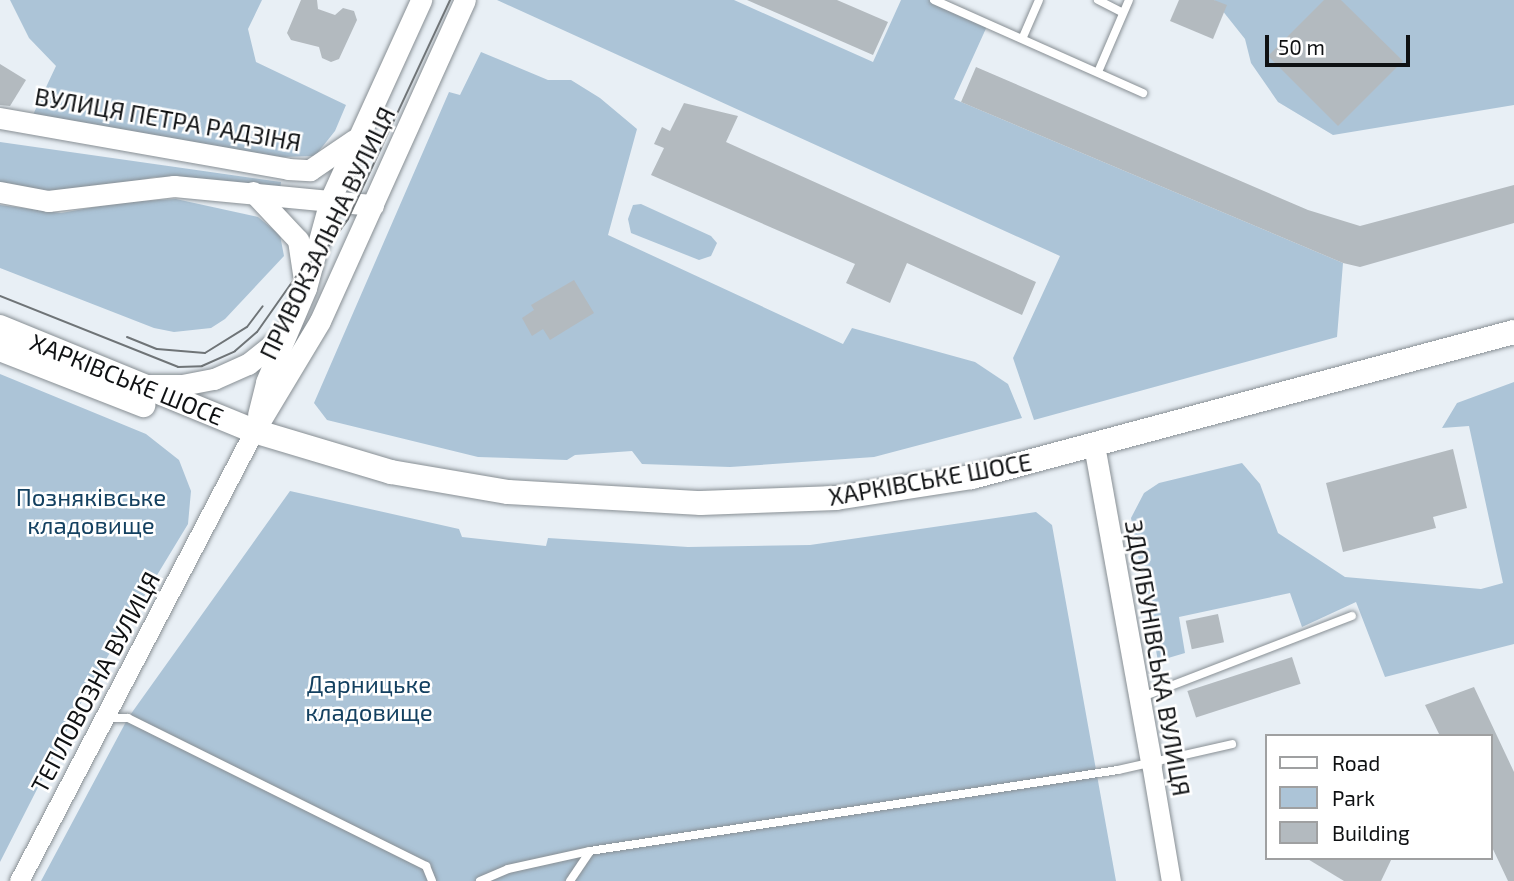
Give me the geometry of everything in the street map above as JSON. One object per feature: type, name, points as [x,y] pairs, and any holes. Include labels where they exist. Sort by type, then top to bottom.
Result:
[{"type":"main road","name":"ПРИВОКЗАЛЬНА ВУЛИЦЯ","points":[[254,431],[285,334],[306,288],[330,200],[421,0]]},
{"type":"main road","name":"ПРИВОКЗАЛЬНА ВУЛИЦЯ","points":[[254,431],[320,321],[465,0]]},
{"type":"main road","name":"ВУЛИЦЯ ПЕТРА РАДЗІНЯ","points":[[0,118],[288,169],[310,170],[359,137]]},
{"type":"main road","points":[[0,192],[48,201],[152,186],[253,192],[373,205]]},
{"type":"main road","points":[[253,192],[298,240],[306,288]]},
{"type":"main road","name":"ХАРКІВСЬКЕ ШОСЕ","points":[[0,327],[254,431],[391,472],[449,483],[571,498],[701,503],[836,498],[904,489],[1017,467],[1514,332]]},
{"type":"main road","name":"ПРИВОКЗАЛЬНА ВУЛИЦЯ","points":[[137,384],[182,385],[214,379],[248,364],[285,334]]},
{"type":"main road","name":"ХАРКІВСЬКЕ ШОСЕ","points":[[0,349],[218,434],[254,431]]},
{"type":"main road","name":"ЗДОЛБУНІВСЬКА ВУЛИЦЯ","points":[[1094,445],[1151,762]]},
{"type":"street","name":"ТЕПЛОВОЗНА ВУЛИЦЯ","points":[[19,881],[101,719],[254,431]]},
{"type":"street","name":"ЗДОЛБУНІВСЬКА ВУЛИЦЯ","points":[[1151,762],[1171,881]]},
{"type":"lane","points":[[934,0],[1023,37],[1143,93]]},
{"type":"lane","points":[[1023,37],[1039,0]]},
{"type":"lane","points":[[1098,0],[1123,13]]},
{"type":"lane","points":[[1098,72],[1129,0]]},
{"type":"lane","points":[[1140,698],[1352,616]]},
{"type":"lane","points":[[101,719],[128,718],[426,866],[432,881]]},
{"type":"lane","points":[[480,881],[508,869],[590,851],[1151,762],[1232,744]]},
{"type":"lane","points":[[570,881],[590,851]]},
{"type":"green space","points":[[10,0],[262,0],[248,29],[256,62],[346,105],[335,131],[315,156],[282,157],[31,119],[56,66],[29,38]]},
{"type":"green space","points":[[497,0],[734,0],[873,62],[901,0],[933,0],[988,24],[954,99],[1343,263],[1337,337],[1034,420],[1013,358],[1060,256]]},
{"type":"green space","points":[[1214,0],[1514,0],[1514,105],[1333,135],[1278,102],[1251,63],[1245,39]]},
{"type":"green space","points":[[481,52],[548,80],[571,80],[600,98],[637,129],[608,235],[843,344],[852,328],[975,362],[1008,384],[1022,418],[874,457],[730,467],[642,464],[632,451],[575,455],[567,460],[478,457],[327,420],[314,403],[449,92],[460,95]]},
{"type":"green space","points":[[0,142],[281,182],[280,191],[155,177],[69,196],[0,187]]},
{"type":"green space","points":[[176,199],[258,217],[280,235],[284,256],[225,319],[211,328],[174,332],[154,328],[0,268],[0,205],[61,213],[123,202]]},
{"type":"green space","points":[[641,204],[711,236],[717,243],[711,256],[699,260],[631,233],[628,219],[633,205]]},
{"type":"green space","name":"Позняківське кладовище","points":[[0,374],[146,434],[179,460],[191,491],[188,524],[88,689],[0,862]]},
{"type":"green space","points":[[1514,382],[1514,644],[1385,677],[1356,602],[1302,627],[1290,593],[1179,617],[1185,653],[1158,661],[1131,518],[1144,493],[1159,483],[1242,463],[1260,484],[1278,533],[1345,577],[1481,589],[1503,583],[1469,426],[1442,428],[1457,403]]},
{"type":"green space","name":"Дарницьке кладовище","points":[[290,491],[459,529],[462,537],[546,546],[548,538],[688,547],[810,545],[1036,512],[1052,525],[1116,881],[41,881],[128,718]]},
{"type":"building","points":[[301,0],[317,0],[318,9],[335,15],[343,8],[354,11],[357,20],[339,59],[331,62],[322,58],[319,47],[291,40],[287,33]]},
{"type":"building","points":[[747,0],[837,0],[888,22],[873,55]]},
{"type":"building","points":[[1179,0],[1214,0],[1227,5],[1213,39],[1170,21]]},
{"type":"building","points":[[1324,0],[1341,0],[1403,61],[1338,126],[1268,56]]},
{"type":"building","points":[[0,64],[26,80],[10,106],[0,105]]},
{"type":"building","points":[[976,67],[1308,210],[1360,226],[1514,185],[1514,223],[1360,267],[1343,263],[961,102]]},
{"type":"building","points":[[684,103],[738,116],[726,142],[1036,282],[1022,315],[907,263],[890,303],[846,283],[855,264],[651,175],[664,148],[654,144],[662,127],[670,131]]},
{"type":"building","points":[[574,280],[594,313],[550,340],[543,329],[532,336],[522,318],[534,310],[531,305]]},
{"type":"building","points":[[1453,449],[1467,508],[1433,517],[1436,528],[1343,552],[1326,483]]},
{"type":"building","points":[[1218,614],[1224,642],[1192,649],[1186,621]]},
{"type":"building","points":[[1292,657],[1301,684],[1196,718],[1187,691]]},
{"type":"building","points":[[1474,687],[1514,772],[1514,881],[1508,881],[1493,849],[1493,734],[1439,734],[1425,705]]},
{"type":"building","points":[[1309,860],[1391,860],[1381,881],[1344,881]]},
{"type":"tram line","points":[[0,296],[178,367],[202,366],[235,351],[257,332],[297,275],[330,244],[348,219],[450,0]]},
{"type":"tram line","points":[[127,337],[157,349],[205,353],[247,327],[263,306]]}]
